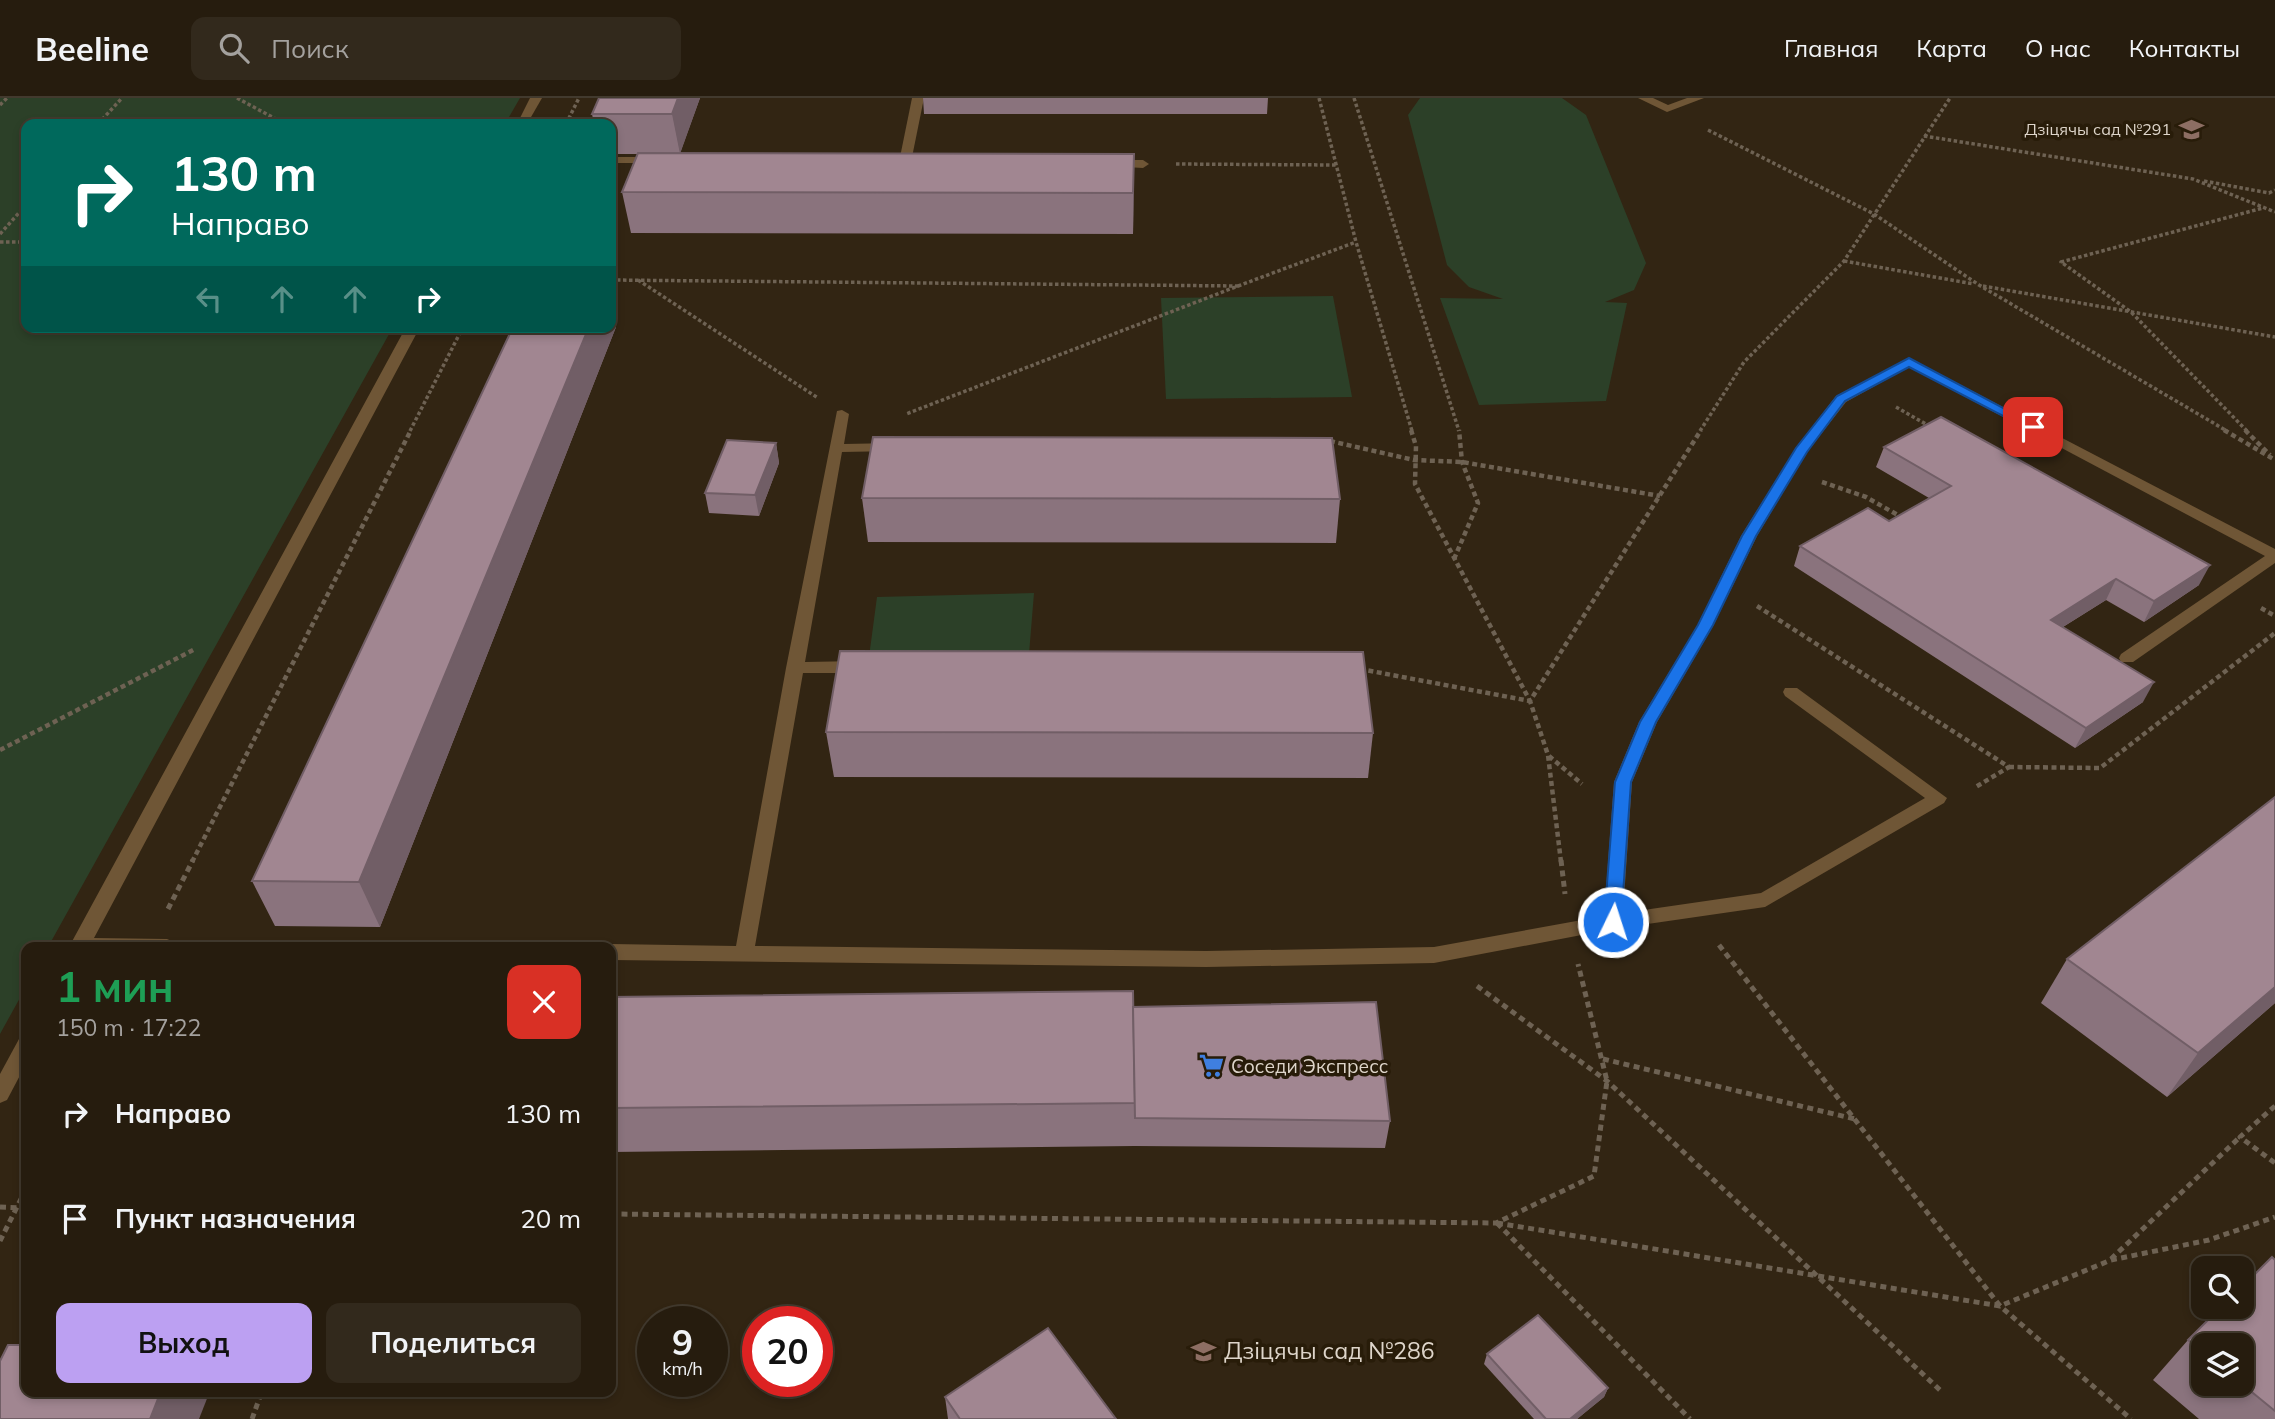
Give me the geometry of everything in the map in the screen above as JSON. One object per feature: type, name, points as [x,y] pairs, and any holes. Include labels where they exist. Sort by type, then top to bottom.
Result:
[{"type":"lane","points":[[525,119],[536,98]]},
{"type":"lane","points":[[905,162],[918,98]]},
{"type":"lane","points":[[1644,98],[1667,109],[1698,98]]},
{"type":"lane","points":[[616,160],[664,160]]},
{"type":"lane","points":[[892,162],[918,162]]},
{"type":"lane","points":[[1104,163],[1143,164]]},
{"type":"lane","points":[[81,942],[410,333]]},
{"type":"lane","points":[[1613,922],[1623,782],[1648,722],[1705,625],[1749,536],[1801,451],[1841,398],[1909,362],[2275,556],[2127,657]]},
{"type":"lane","points":[[744,954],[842,414]]},
{"type":"lane","points":[[836,448],[904,447]]},
{"type":"lane","points":[[794,667],[877,667]]},
{"type":"lane","points":[[616,952],[1206,959],[1434,955],[1613,922],[1765,900],[1938,798],[1791,692]]},
{"type":"lane","points":[[0,1094],[21,1054]]},
{"type":"path","points":[[0,105],[7,98]]},
{"type":"path","points":[[103,119],[122,98]]},
{"type":"path","points":[[237,98],[276,119]]},
{"type":"path","points":[[568,119],[579,98]]},
{"type":"path","points":[[1319,98],[1356,242],[1416,446],[1415,484],[1530,701],[1548,755],[1569,930],[1607,1081],[1594,1176],[1496,1223]]},
{"type":"path","points":[[1354,98],[1459,428],[1462,462],[1478,503],[1454,559]]},
{"type":"path","points":[[1530,701],[1744,362],[1844,261],[1950,98]]},
{"type":"path","points":[[1667,109],[1874,214],[1979,285],[2275,460],[2131,312],[2061,262],[2263,208]]},
{"type":"path","points":[[1924,136],[2269,193],[2275,190]]},
{"type":"path","points":[[1143,164],[1336,165]]},
{"type":"path","points":[[2193,179],[2275,212]]},
{"type":"path","points":[[0,234],[21,211]]},
{"type":"path","points":[[0,242],[21,242]]},
{"type":"path","points":[[902,416],[1356,242]]},
{"type":"path","points":[[1844,261],[2275,337]]},
{"type":"path","points":[[616,280],[1238,286]]},
{"type":"path","points":[[637,280],[842,414]]},
{"type":"path","points":[[150,942],[460,333]]},
{"type":"path","points":[[1886,402],[1935,429]]},
{"type":"path","points":[[1329,441],[1414,460],[1462,462],[1660,496]]},
{"type":"path","points":[[1819,482],[1866,497],[1913,523]]},
{"type":"path","points":[[2227,589],[2275,616]]},
{"type":"path","points":[[258,617],[316,617]]},
{"type":"path","points":[[2010,767],[2100,768],[2275,633]]},
{"type":"path","points":[[0,750],[197,648]]},
{"type":"path","points":[[1351,667],[1399,679],[1530,701]]},
{"type":"path","points":[[1548,755],[1620,817]]},
{"type":"path","points":[[1692,910],[2000,1306],[2131,1419]]},
{"type":"path","points":[[1434,955],[1607,1081],[1940,1390]]},
{"type":"path","points":[[1603,1059],[1856,1119]]},
{"type":"path","points":[[2110,1260],[2275,1106]]},
{"type":"path","points":[[2240,1137],[2275,1163]]},
{"type":"path","points":[[0,1241],[21,1200]]},
{"type":"path","points":[[17,1208],[21,1205]]},
{"type":"path","points":[[0,1207],[21,1208]]},
{"type":"path","points":[[616,1214],[1496,1223],[2000,1306],[2110,1260],[2209,1240],[2275,1217]]},
{"type":"path","points":[[1496,1223],[1690,1419]]},
{"type":"path","points":[[252,1419],[260,1397]]},
{"type":"green space","points":[[0,98],[520,98],[508,119],[21,119],[21,333],[390,333],[51,942],[21,942],[21,996],[0,1034]]},
{"type":"green space","points":[[1420,98],[1562,98],[1586,115],[1646,263],[1634,290],[1605,302],[1627,303],[1606,401],[1479,405],[1440,298],[1503,299],[1469,287],[1447,265],[1408,115]]},
{"type":"green space","points":[[1333,296],[1352,397],[1166,399],[1161,298]]},
{"type":"green space","points":[[1034,593],[1029,654],[869,657],[877,597]]},
{"type":"building","points":[[599,98],[678,98],[672,114],[592,114]]},
{"type":"building","points":[[638,153],[1134,154],[1133,193],[622,192]]},
{"type":"building","points":[[510,333],[587,333],[359,882],[252,881]]},
{"type":"building","points":[[1941,417],[2210,565],[2154,601],[2116,579],[2051,620],[2154,682],[2086,728],[1800,546],[1868,508],[1889,521],[1951,486],[1884,447]]},
{"type":"building","points":[[873,437],[1332,438],[1340,499],[862,498]]},
{"type":"building","points":[[727,440],[776,443],[755,495],[705,493]]},
{"type":"building","points":[[840,651],[1363,652],[1373,733],[826,732]]},
{"type":"building","points":[[2275,797],[2275,987],[2198,1053],[2067,959]]},
{"type":"building","points":[[1133,991],[1135,1103],[616,1108],[616,997]]},
{"type":"building","points":[[1376,1002],[1390,1121],[1135,1118],[1133,1007]]},
{"type":"building","points":[[2272,1257],[2275,1260],[2275,1411],[2254,1394],[2254,1333],[2195,1333],[2209,1319],[2254,1319],[2254,1275]]},
{"type":"building","points":[[1538,1315],[1608,1388],[1570,1419],[1546,1419],[1487,1354]]},
{"type":"building","points":[[1048,1328],[1116,1419],[960,1419],[945,1397]]},
{"type":"building","points":[[8,1345],[21,1345],[21,1397],[159,1397],[150,1419],[0,1419],[0,1361]]},
{"type":"place","name":"Дзіцячы сад №291","points":[[2191,129]]},
{"type":"place","name":"Соседи Экспресс","points":[[1211,1066]]},
{"type":"place","name":"Дзіцячы сад №286","points":[[1204,1351]]},
{"type":"route","points":[[1613,922],[1623,782],[1648,722],[1705,625],[1749,536],[1801,451],[1841,398],[1909,362],[2033,427]]}]
